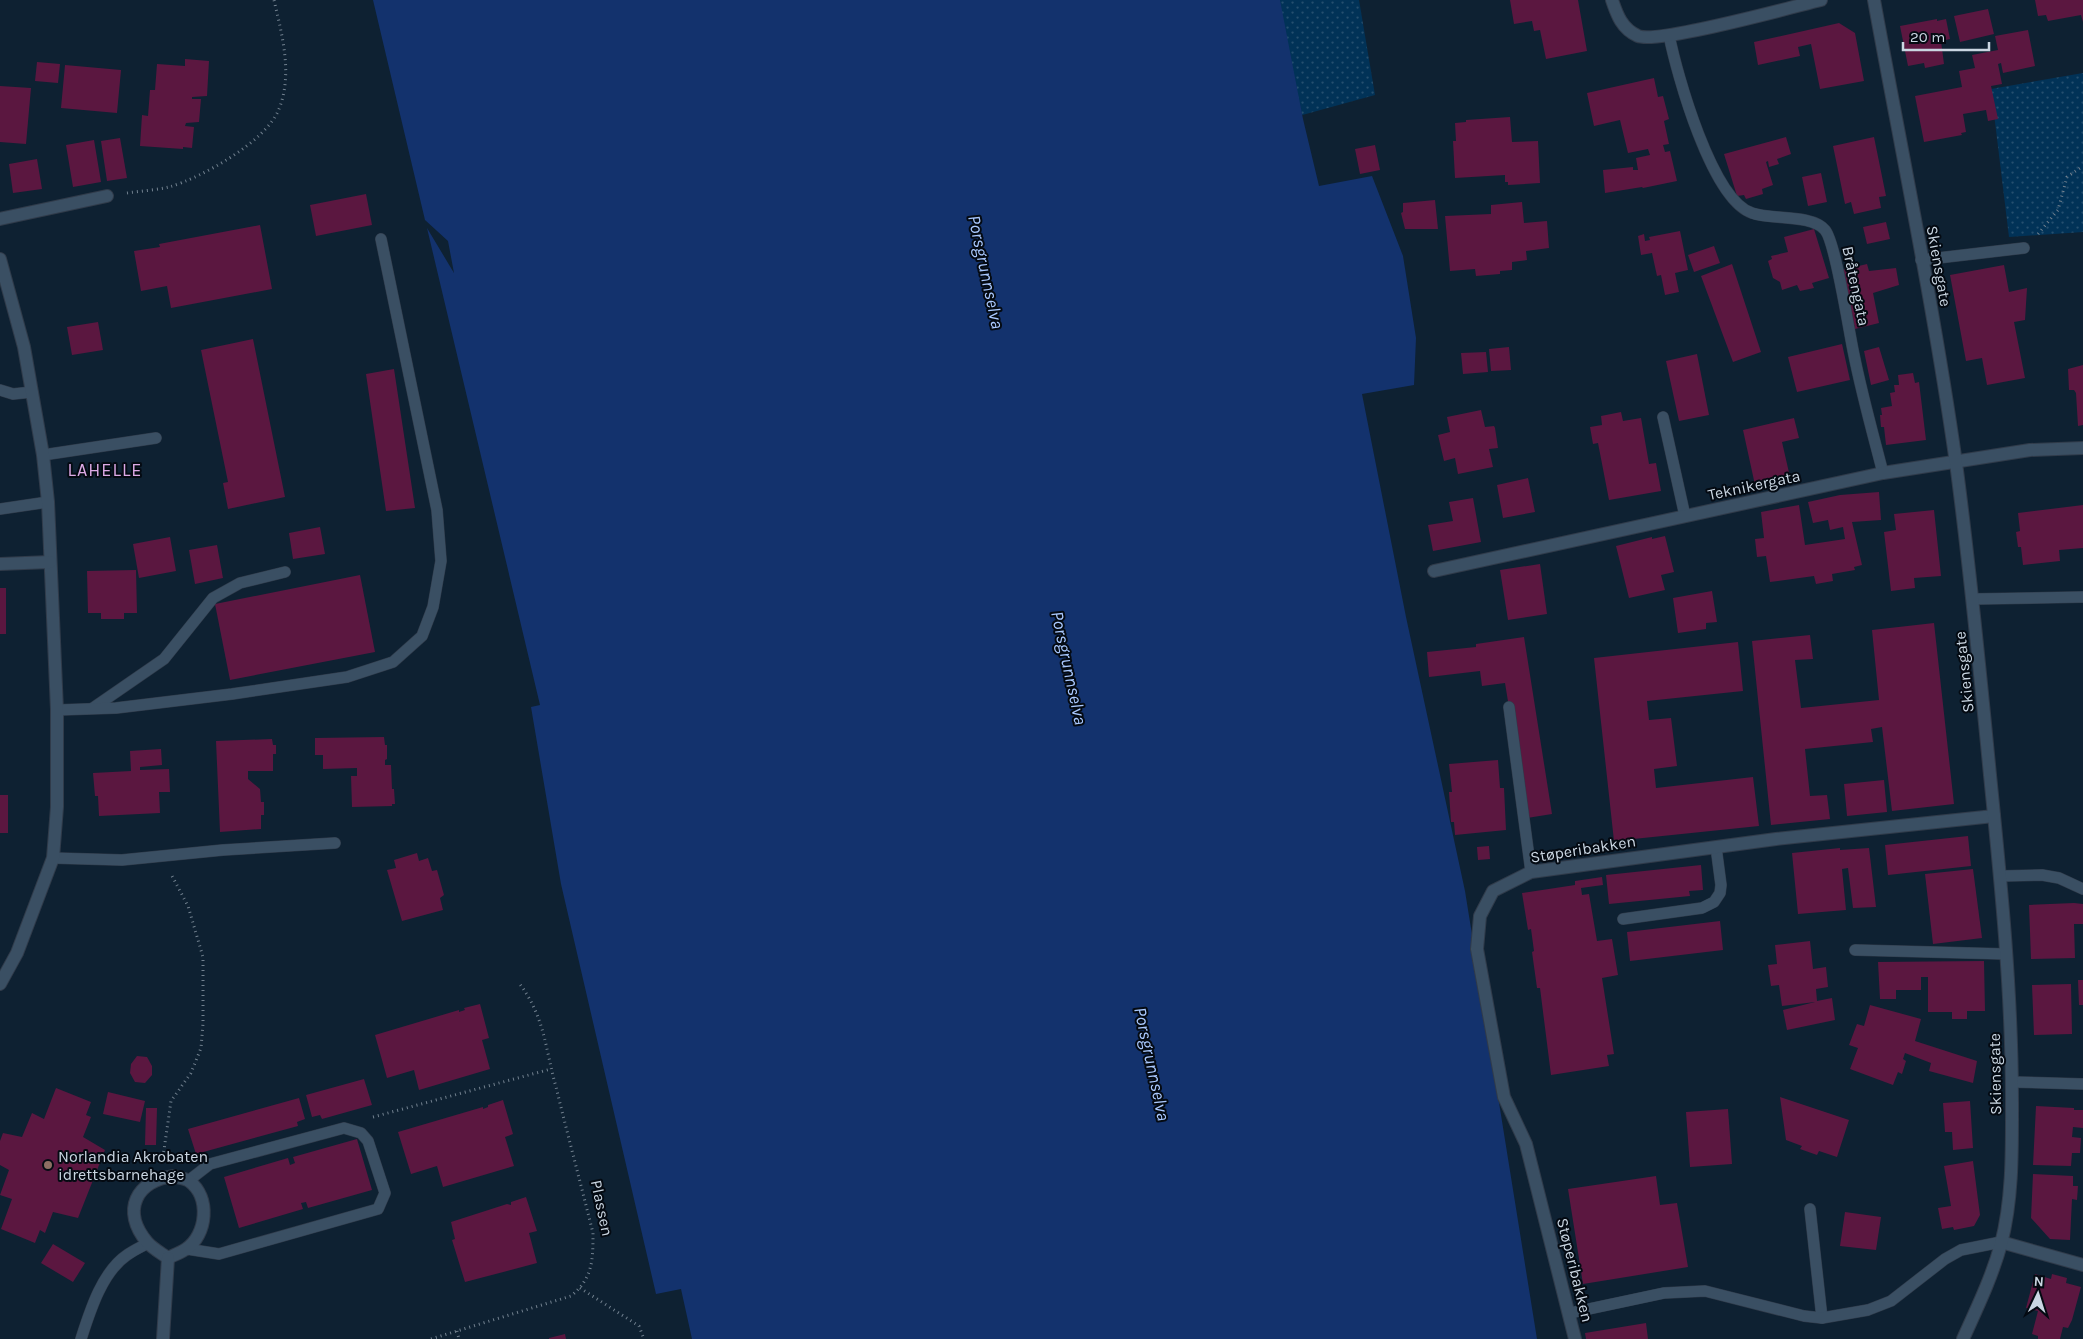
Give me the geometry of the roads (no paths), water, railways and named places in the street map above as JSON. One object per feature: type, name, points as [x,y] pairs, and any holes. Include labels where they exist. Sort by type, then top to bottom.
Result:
[{"type":"street","points":[[1612,0],[1618,20],[1638,36],[1670,35],[1821,0]]},
{"type":"street","name":"Skiensgate","points":[[1874,0],[1956,463],[1973,600],[2001,876],[2012,1047],[2012,1153],[2007,1206],[2001,1242],[1987,1286],[1963,1339]]},
{"type":"street","points":[[0,219],[107,196]]},
{"type":"street","points":[[0,259],[24,346],[43,455],[48,502],[58,710],[57,807],[53,858],[17,953],[0,984]]},
{"type":"street","name":"Teknikergata","points":[[1434,571],[1883,473],[2030,450],[2083,448]]},
{"type":"street","points":[[0,564],[50,562]]},
{"type":"street","name":"Støperibakken","points":[[1575,1339],[1526,1144],[1504,1097],[1477,950],[1480,916],[1493,891],[1531,872],[1716,847],[1994,816]]},
{"type":"street","points":[[174,1176],[188,1180],[199,1193],[204,1211],[201,1231],[187,1249],[168,1258],[148,1243],[139,1231],[135,1221],[134,1208],[137,1197],[145,1185],[161,1178],[174,1176]]},
{"type":"street","points":[[2001,1242],[2083,1266]]},
{"type":"street","points":[[163,1339],[168,1258]]},
{"type":"lane","name":"Bråtengata","points":[[1670,35],[1676,68],[1709,162],[1736,204],[1751,213],[1810,221],[1825,229],[1832,247],[1854,358],[1883,473]]},
{"type":"lane","points":[[58,710],[116,708],[232,694],[347,677],[393,662],[422,636],[434,607],[441,561],[437,510],[381,239]]},
{"type":"lane","points":[[1921,260],[2024,248]]},
{"type":"lane","points":[[0,390],[13,394],[32,392]]},
{"type":"lane","points":[[1663,417],[1685,516]]},
{"type":"lane","points":[[43,455],[156,438]]},
{"type":"lane","points":[[0,509],[48,502]]},
{"type":"lane","points":[[93,708],[164,660],[213,598],[240,583],[285,572]]},
{"type":"lane","points":[[1973,600],[2083,597]]},
{"type":"lane","points":[[1509,707],[1531,872]]},
{"type":"lane","points":[[53,858],[104,860],[223,850],[335,844]]},
{"type":"lane","points":[[1623,920],[1702,908],[1714,902],[1720,893],[1721,885],[1716,847]]},
{"type":"lane","points":[[2001,876],[2042,875],[2059,878],[2083,889]]},
{"type":"lane","points":[[1855,950],[2006,954]]},
{"type":"lane","points":[[2012,1082],[2083,1084]]},
{"type":"lane","points":[[187,1249],[219,1254],[378,1209],[384,1193],[368,1141],[361,1133],[344,1128],[210,1164],[188,1180]]},
{"type":"lane","points":[[1810,1209],[1822,1318]]},
{"type":"lane","points":[[1570,1314],[1664,1293],[1705,1291],[1804,1316],[1822,1318],[1868,1310],[1891,1300],[1945,1259],[1960,1250],[2001,1242]]},
{"type":"lane","points":[[81,1339],[94,1301],[105,1279],[125,1256],[148,1243]]},
{"type":"water","name":"Porsgrunnselva","points":[[373,0],[1280,0],[1303,119],[1319,186],[1372,176],[1403,256],[1416,338],[1414,385],[1362,394],[1406,617],[1465,891],[1537,1339],[692,1339],[681,1289],[656,1294],[561,884],[531,707],[540,705],[427,228],[454,273],[448,241],[425,220]]},
{"type":"place","name":"Norlandia Akrobaten idrettsbarnehage","points":[[48,1165]]},
{"type":"district","name":"LAHELLE","points":[[105,470]]}]
